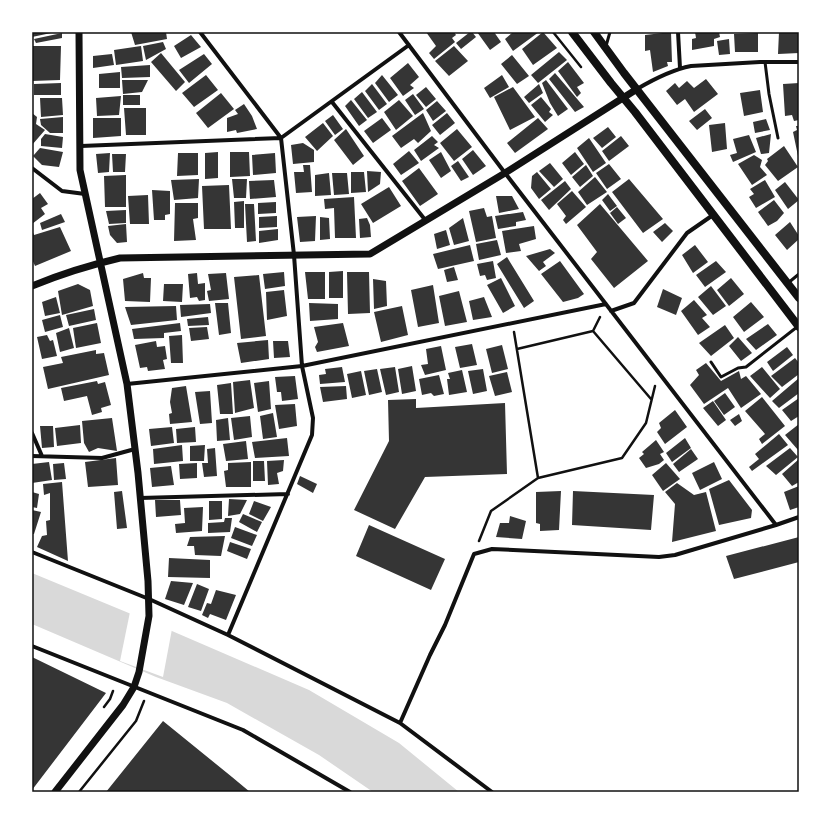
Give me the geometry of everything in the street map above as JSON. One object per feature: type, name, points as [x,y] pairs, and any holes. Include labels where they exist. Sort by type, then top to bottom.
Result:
[{"type":"main road","points":[[572,32],[799,326]]},
{"type":"main road","points":[[594,32],[624,73],[799,298]]},
{"type":"street","points":[[54,792],[122,705],[134,687],[139,672],[148,616],[149,599],[140,498],[127,384],[80,170],[79,32]]},
{"type":"street","points":[[399,32],[505,173],[776,525]]},
{"type":"street","points":[[678,32],[680,68]]},
{"type":"street","points":[[201,33],[281,138],[294,255],[302,366],[313,418],[312,435],[228,635]]},
{"type":"street","points":[[81,146],[281,138],[409,45]]},
{"type":"street","points":[[32,286],[58,275],[100,262],[120,258],[370,254],[426,222],[612,107],[623,97],[664,75],[680,68],[691,66],[765,62],[799,62]]},
{"type":"street","points":[[332,102],[426,222]]},
{"type":"street","points":[[32,168],[62,191],[86,194]]},
{"type":"street","points":[[611,311],[634,303],[687,233],[713,215]]},
{"type":"street","points":[[127,384],[302,366],[606,304]]},
{"type":"street","points":[[32,433],[42,456]]},
{"type":"street","points":[[32,456],[102,458],[135,450]]},
{"type":"street","points":[[140,498],[288,494]]},
{"type":"street","points":[[400,723],[445,625],[474,554],[492,549],[659,557],[674,555],[799,517]]},
{"type":"street","points":[[32,552],[149,599],[228,635],[400,723],[492,792]]},
{"type":"street","points":[[32,646],[243,730],[350,792]]},
{"type":"lane","points":[[606,48],[610,32]]},
{"type":"lane","points":[[765,62],[769,94],[778,138]]},
{"type":"lane","points":[[788,283],[799,274]]},
{"type":"lane","points":[[711,362],[721,377],[738,368],[746,367],[799,326]]},
{"type":"path","points":[[553,32],[581,67]]},
{"type":"path","points":[[513,324],[538,478]]},
{"type":"path","points":[[517,349],[593,331],[652,399]]},
{"type":"path","points":[[474,554],[491,511],[538,478],[622,458],[646,423],[658,372]]},
{"type":"path","points":[[79,792],[136,722],[144,700]]},
{"type":"shaded area","points":[[32,573],[309,690],[399,743],[459,792],[373,792],[319,755],[227,703],[156,677],[32,624]]},
{"type":"pier","points":[[130,612],[172,629],[163,677],[120,661]]},
{"type":"building","points":[[32,32],[51,32],[51,33],[32,37]]},
{"type":"building","points":[[131,32],[166,32],[167,39],[135,45]]},
{"type":"building","points":[[426,32],[454,32],[456,35],[452,38],[455,42],[434,59],[429,53],[436,46]]},
{"type":"building","points":[[472,32],[476,37],[461,49],[456,43]]},
{"type":"building","points":[[477,32],[494,32],[501,42],[490,50]]},
{"type":"building","points":[[513,32],[539,32],[513,51],[505,39]]},
{"type":"building","points":[[543,32],[557,48],[533,65],[522,49]]},
{"type":"building","points":[[671,32],[672,62],[667,62],[668,66],[653,72],[650,50],[645,51],[645,35]]},
{"type":"building","points":[[695,32],[719,32],[720,37],[714,39],[714,46],[692,50],[692,39],[696,38]]},
{"type":"building","points":[[779,32],[799,33],[799,53],[778,54]]},
{"type":"building","points":[[62,33],[62,38],[36,43],[34,39]]},
{"type":"building","points":[[758,33],[758,52],[735,52],[734,34]]},
{"type":"building","points":[[191,35],[201,47],[181,58],[174,46]]},
{"type":"building","points":[[729,39],[730,54],[719,55],[717,41]]},
{"type":"building","points":[[163,42],[166,49],[146,60],[143,46]]},
{"type":"building","points":[[32,46],[61,46],[60,80],[32,81]]},
{"type":"building","points":[[141,46],[143,61],[116,65],[114,50]]},
{"type":"building","points":[[454,46],[468,61],[449,76],[435,61]]},
{"type":"building","points":[[559,52],[567,60],[538,83],[531,75]]},
{"type":"building","points":[[161,53],[185,82],[176,91],[151,62]]},
{"type":"building","points":[[112,54],[114,65],[93,68],[93,56]]},
{"type":"building","points":[[204,54],[212,64],[189,83],[179,70]]},
{"type":"building","points":[[512,55],[529,76],[517,84],[501,64]]},
{"type":"building","points":[[568,62],[584,83],[577,87],[581,93],[577,97],[558,71]]},
{"type":"building","points":[[408,63],[419,77],[410,85],[414,88],[403,96],[390,78]]},
{"type":"building","points":[[150,65],[150,77],[122,78],[121,67]]},
{"type":"building","points":[[120,72],[120,88],[99,88],[99,74]]},
{"type":"building","points":[[555,73],[584,107],[575,112],[549,79]]},
{"type":"building","points":[[206,75],[218,90],[194,107],[182,93]]},
{"type":"building","points":[[382,75],[398,95],[389,102],[375,83]]},
{"type":"building","points":[[502,75],[509,87],[490,98],[484,88]]},
{"type":"building","points":[[706,79],[718,94],[694,112],[685,99],[677,105],[666,91],[675,83],[679,88],[687,81],[694,88]]},
{"type":"building","points":[[122,80],[148,80],[142,92],[123,94]]},
{"type":"building","points":[[546,80],[568,109],[558,116],[550,103],[542,83]]},
{"type":"building","points":[[61,83],[61,95],[34,95],[34,84]]},
{"type":"building","points":[[799,83],[799,120],[794,121],[792,115],[785,116],[783,84]]},
{"type":"building","points":[[372,84],[387,104],[379,110],[365,91]]},
{"type":"building","points":[[539,84],[543,93],[529,103],[524,97]]},
{"type":"building","points":[[426,87],[436,99],[426,107],[416,95]]},
{"type":"building","points":[[513,87],[535,117],[510,130],[494,97]]},
{"type":"building","points":[[760,90],[763,112],[744,116],[740,93]]},
{"type":"building","points":[[362,92],[377,112],[368,118],[354,99]]},
{"type":"building","points":[[221,93],[234,109],[208,128],[196,113]]},
{"type":"building","points":[[413,94],[424,109],[415,115],[405,100]]},
{"type":"building","points":[[123,95],[140,95],[140,105],[123,105]]},
{"type":"building","points":[[121,96],[119,115],[97,116],[96,98]]},
{"type":"building","points":[[541,97],[551,109],[549,112],[553,115],[545,122],[531,105]]},
{"type":"building","points":[[40,98],[62,98],[63,115],[41,117]]},
{"type":"building","points":[[351,100],[367,120],[359,126],[345,106]]},
{"type":"building","points":[[399,100],[413,116],[396,130],[384,112]]},
{"type":"building","points":[[437,101],[446,111],[433,121],[426,110]]},
{"type":"building","points":[[244,104],[252,116],[257,129],[237,133],[236,130],[227,132],[227,118],[238,114],[235,110]]},
{"type":"building","points":[[124,108],[146,108],[146,135],[126,135]]},
{"type":"building","points":[[705,109],[712,118],[697,130],[689,121]]},
{"type":"building","points":[[32,113],[37,117],[36,124],[45,130],[32,145]]},
{"type":"building","points":[[423,113],[431,131],[418,143],[414,139],[401,148],[392,136]]},
{"type":"building","points":[[447,113],[455,123],[440,135],[432,125]]},
{"type":"building","points":[[333,115],[343,129],[335,135],[325,121]]},
{"type":"building","points":[[63,117],[63,133],[50,133],[41,125],[40,119]]},
{"type":"building","points":[[93,118],[121,118],[121,136],[93,138]]},
{"type":"building","points":[[382,118],[391,130],[373,143],[364,131]]},
{"type":"building","points":[[538,118],[548,129],[515,153],[507,143]]},
{"type":"building","points":[[766,119],[770,130],[755,133],[753,122]]},
{"type":"building","points":[[323,123],[333,136],[317,151],[305,137]]},
{"type":"building","points":[[725,123],[727,149],[712,152],[709,125]]},
{"type":"building","points":[[796,126],[799,126],[798,156],[793,132],[797,130]]},
{"type":"building","points":[[608,127],[616,137],[602,148],[593,138]]},
{"type":"building","points":[[346,129],[364,156],[353,165],[334,140]]},
{"type":"building","points":[[457,129],[472,147],[454,161],[440,143]]},
{"type":"building","points":[[45,134],[63,137],[62,148],[41,146],[41,139]]},
{"type":"building","points":[[771,134],[769,153],[761,154],[756,138]]},
{"type":"building","points":[[749,135],[756,152],[733,162],[730,155],[737,153],[733,139]]},
{"type":"building","points":[[432,136],[438,142],[434,145],[439,148],[421,161],[414,150]]},
{"type":"building","points":[[621,136],[629,146],[609,161],[602,151]]},
{"type":"building","points":[[589,138],[606,163],[593,172],[577,148]]},
{"type":"building","points":[[303,143],[314,150],[314,162],[293,164],[291,145]]},
{"type":"building","points":[[784,146],[798,167],[778,181],[765,165],[768,161],[767,159]]},
{"type":"building","points":[[40,148],[63,152],[59,167],[42,165],[33,156]]},
{"type":"building","points":[[473,150],[486,166],[473,175],[462,159]]},
{"type":"building","points":[[409,151],[419,163],[401,175],[393,164]]},
{"type":"building","points":[[218,152],[218,178],[205,179],[205,153]]},
{"type":"building","points":[[230,152],[249,152],[250,176],[230,177]]},
{"type":"building","points":[[441,152],[451,171],[441,178],[429,160]]},
{"type":"building","points":[[575,152],[584,164],[571,175],[562,163]]},
{"type":"building","points":[[110,153],[109,172],[98,173],[96,154]]},
{"type":"building","points":[[178,153],[198,153],[198,175],[177,176]]},
{"type":"building","points":[[275,153],[276,173],[253,175],[252,155]]},
{"type":"building","points":[[112,154],[126,154],[125,172],[113,172]]},
{"type":"building","points":[[754,155],[762,160],[760,167],[767,175],[752,185],[738,164]]},
{"type":"building","points":[[458,161],[469,177],[461,181],[451,166]]},
{"type":"building","points":[[550,163],[563,179],[554,187],[539,171]]},
{"type":"building","points":[[609,164],[621,179],[607,189],[596,173]]},
{"type":"building","points":[[303,165],[310,165],[312,192],[296,193],[294,172],[304,172]]},
{"type":"building","points":[[586,165],[593,176],[580,187],[572,177]]},
{"type":"building","points":[[419,168],[438,194],[420,206],[402,181]]},
{"type":"building","points":[[367,171],[381,172],[380,184],[368,192]]},
{"type":"building","points":[[351,172],[364,172],[366,192],[351,193]]},
{"type":"building","points":[[537,172],[551,189],[539,199],[531,188],[532,176]]},
{"type":"building","points":[[329,173],[331,195],[315,196],[315,175]]},
{"type":"building","points":[[332,173],[347,173],[349,194],[334,195]]},
{"type":"building","points":[[126,175],[126,207],[105,207],[104,176]]},
{"type":"building","points":[[595,177],[607,192],[587,205],[578,192]]},
{"type":"building","points":[[199,179],[198,198],[174,200],[171,180]]},
{"type":"building","points":[[232,179],[247,179],[246,198],[234,198]]},
{"type":"building","points":[[629,179],[663,219],[643,233],[612,192]]},
{"type":"building","points":[[274,180],[276,197],[250,199],[249,181]]},
{"type":"building","points":[[765,180],[775,197],[756,208],[749,197],[754,194],[750,189]]},
{"type":"building","points":[[565,181],[571,189],[549,210],[541,200]]},
{"type":"building","points":[[785,182],[799,200],[788,209],[775,190]]},
{"type":"building","points":[[229,185],[231,229],[204,229],[202,186]]},
{"type":"building","points":[[389,187],[401,206],[373,223],[361,204]]},
{"type":"building","points":[[152,190],[170,191],[170,214],[165,215],[165,220],[154,220]]},
{"type":"building","points":[[572,191],[586,207],[566,224],[563,220],[566,216],[557,204]]},
{"type":"building","points":[[40,193],[48,204],[41,208],[45,214],[32,224],[32,199]]},
{"type":"building","points":[[608,194],[617,206],[610,211],[602,200]]},
{"type":"building","points":[[148,195],[149,224],[130,224],[128,196]]},
{"type":"building","points":[[496,196],[512,196],[519,209],[499,213]]},
{"type":"building","points":[[354,197],[356,238],[335,238],[334,208],[325,209],[324,199]]},
{"type":"building","points":[[774,200],[784,213],[777,221],[768,226],[758,212]]},
{"type":"building","points":[[244,201],[244,228],[235,228],[234,202]]},
{"type":"building","points":[[276,202],[276,213],[258,214],[258,203]]},
{"type":"building","points":[[175,203],[198,203],[198,218],[193,219],[196,240],[174,241]]},
{"type":"building","points":[[245,204],[254,204],[256,241],[247,242]]},
{"type":"building","points":[[600,204],[648,261],[614,288],[591,259],[597,252],[577,225]]},
{"type":"building","points":[[617,207],[626,218],[618,224],[610,213]]},
{"type":"building","points":[[484,208],[487,217],[492,216],[496,238],[476,242],[469,211]]},
{"type":"building","points":[[126,210],[126,223],[109,224],[106,211]]},
{"type":"building","points":[[523,212],[526,220],[516,222],[516,226],[498,229],[495,216]]},
{"type":"building","points":[[61,214],[65,222],[42,230],[40,223]]},
{"type":"building","points":[[277,216],[277,227],[259,228],[259,217]]},
{"type":"building","points":[[316,216],[315,241],[300,242],[297,217]]},
{"type":"building","points":[[320,217],[329,218],[330,239],[320,240]]},
{"type":"building","points":[[367,218],[370,225],[371,237],[360,238],[359,219]]},
{"type":"building","points":[[463,218],[469,241],[454,245],[449,228]]},
{"type":"building","points":[[790,222],[799,236],[799,239],[787,250],[775,235]]},
{"type":"building","points":[[665,223],[673,231],[662,242],[653,232]]},
{"type":"building","points":[[126,224],[127,242],[117,243],[110,235],[108,226]]},
{"type":"building","points":[[534,226],[536,239],[519,244],[521,251],[506,253],[502,231]]},
{"type":"building","points":[[60,227],[71,251],[35,266],[32,259],[32,230],[34,235]]},
{"type":"building","points":[[278,229],[278,240],[259,243],[259,231]]},
{"type":"building","points":[[446,230],[450,245],[437,249],[434,234]]},
{"type":"building","points":[[497,240],[501,255],[479,260],[476,244]]},
{"type":"building","points":[[470,245],[474,261],[438,269],[433,254]]},
{"type":"building","points":[[695,245],[708,262],[693,273],[682,255]]},
{"type":"building","points":[[550,249],[555,253],[543,262],[546,266],[539,271],[526,256]]},
{"type":"building","points":[[507,257],[534,301],[524,308],[497,264]]},
{"type":"building","points":[[493,261],[496,278],[487,280],[485,275],[480,276],[477,264]]},
{"type":"building","points":[[560,261],[584,294],[578,298],[563,302],[541,274]]},
{"type":"building","points":[[716,261],[726,272],[705,287],[696,275]]},
{"type":"building","points":[[454,267],[458,280],[447,282],[444,270]]},
{"type":"building","points":[[343,271],[343,298],[329,298],[329,272]]},
{"type":"building","points":[[284,272],[285,286],[265,289],[263,274]]},
{"type":"building","points":[[305,272],[325,272],[325,299],[308,299]]},
{"type":"building","points":[[347,272],[369,272],[370,313],[348,314]]},
{"type":"building","points":[[143,273],[144,278],[151,278],[150,302],[125,301],[123,279]]},
{"type":"building","points":[[197,273],[198,284],[205,283],[205,300],[199,301],[197,297],[190,298],[188,274]]},
{"type":"building","points":[[226,273],[229,299],[209,301],[207,291],[211,290],[208,274]]},
{"type":"building","points":[[259,275],[266,336],[241,339],[234,277]]},
{"type":"building","points":[[501,278],[515,306],[503,313],[487,285]]},
{"type":"building","points":[[731,278],[744,294],[729,306],[717,290]]},
{"type":"building","points":[[373,279],[386,281],[387,306],[374,309]]},
{"type":"building","points":[[78,284],[90,290],[93,306],[62,315],[58,291]]},
{"type":"building","points":[[164,284],[183,284],[182,302],[163,301]]},
{"type":"building","points":[[433,285],[439,323],[418,327],[411,290]]},
{"type":"building","points":[[711,286],[726,306],[713,315],[698,297]]},
{"type":"building","points":[[663,289],[682,298],[676,315],[657,307]]},
{"type":"building","points":[[284,290],[287,316],[267,320],[266,292]]},
{"type":"building","points":[[459,291],[467,322],[445,326],[439,296]]},
{"type":"building","points":[[56,297],[60,313],[45,316],[42,302]]},
{"type":"building","points":[[484,297],[492,317],[473,320],[469,301]]},
{"type":"building","points":[[694,300],[707,315],[702,318],[710,327],[698,335],[681,311]]},
{"type":"building","points":[[751,302],[764,317],[744,332],[733,317]]},
{"type":"building","points":[[215,303],[228,303],[231,333],[219,335]]},
{"type":"building","points":[[309,303],[338,304],[338,319],[310,321]]},
{"type":"building","points":[[210,304],[211,313],[181,317],[180,305]]},
{"type":"building","points":[[176,306],[177,320],[131,325],[125,307]]},
{"type":"building","points":[[402,306],[408,335],[381,342],[374,312]]},
{"type":"building","points":[[94,309],[96,320],[69,326],[66,315]]},
{"type":"building","points":[[60,315],[63,327],[45,332],[42,320]]},
{"type":"building","points":[[208,317],[209,325],[188,326],[187,319]]},
{"type":"building","points":[[97,323],[101,343],[76,348],[73,328]]},
{"type":"building","points":[[180,323],[181,331],[164,333],[164,338],[134,339],[132,329]]},
{"type":"building","points":[[343,323],[349,346],[317,352],[315,347],[318,342],[314,327]]},
{"type":"building","points":[[768,324],[777,335],[756,350],[746,339]]},
{"type":"building","points":[[725,325],[734,338],[711,356],[699,343]]},
{"type":"building","points":[[207,327],[209,339],[191,341],[189,328]]},
{"type":"building","points":[[69,328],[74,348],[60,352],[56,333]]},
{"type":"building","points":[[47,335],[50,341],[53,340],[57,356],[42,359],[37,337]]},
{"type":"building","points":[[182,335],[183,363],[171,363],[169,336]]},
{"type":"building","points":[[738,337],[752,353],[741,361],[729,346]]},
{"type":"building","points":[[268,340],[269,359],[241,363],[237,343]]},
{"type":"building","points":[[156,341],[157,347],[165,346],[167,359],[163,360],[165,369],[148,371],[147,367],[140,368],[135,345]]},
{"type":"building","points":[[273,341],[288,341],[290,357],[274,358]]},
{"type":"building","points":[[472,344],[477,365],[460,368],[455,347]]},
{"type":"building","points":[[502,345],[508,369],[492,373],[486,349]]},
{"type":"building","points":[[441,346],[446,370],[425,375],[421,365],[428,364],[426,349]]},
{"type":"building","points":[[787,347],[793,355],[773,371],[767,362]]},
{"type":"building","points":[[96,350],[96,354],[104,353],[109,375],[48,389],[43,367],[63,363],[61,357]]},
{"type":"building","points":[[795,358],[799,363],[799,374],[782,387],[771,376]]},
{"type":"building","points":[[706,363],[721,381],[739,371],[741,379],[746,376],[761,394],[741,408],[728,388],[704,404],[690,385],[699,375],[696,370]]},
{"type":"building","points":[[412,366],[416,391],[402,394],[398,369]]},
{"type":"building","points":[[342,367],[345,382],[320,384],[319,375],[326,374],[325,369]]},
{"type":"building","points":[[395,367],[399,392],[386,395],[380,369]]},
{"type":"building","points":[[762,367],[780,389],[770,398],[750,376]]},
{"type":"building","points":[[377,369],[382,392],[369,395],[364,371]]},
{"type":"building","points":[[483,369],[487,391],[473,394],[468,371]]},
{"type":"building","points":[[462,370],[467,392],[449,395],[447,379],[450,379],[448,373]]},
{"type":"building","points":[[361,371],[366,395],[352,398],[347,374]]},
{"type":"building","points":[[507,372],[512,392],[495,396],[489,376]]},
{"type":"building","points":[[439,375],[444,394],[434,396],[431,393],[422,395],[419,379]]},
{"type":"building","points":[[295,376],[298,399],[282,401],[281,392],[277,392],[275,377]]},
{"type":"building","points":[[799,378],[799,393],[779,408],[772,401]]},
{"type":"building","points":[[250,380],[254,408],[235,413],[233,382]]},
{"type":"building","points":[[97,381],[98,384],[105,382],[111,405],[101,408],[102,412],[92,415],[87,396],[64,401],[61,388]]},
{"type":"building","points":[[269,381],[271,409],[258,412],[254,383]]},
{"type":"building","points":[[231,383],[233,414],[220,414],[217,385]]},
{"type":"building","points":[[186,386],[192,422],[170,424],[169,414],[172,413],[170,402],[172,388]]},
{"type":"building","points":[[346,386],[347,399],[323,402],[320,387]]},
{"type":"building","points":[[210,391],[212,423],[200,424],[195,392]]},
{"type":"building","points":[[725,393],[735,407],[724,415],[714,401]]},
{"type":"building","points":[[762,397],[785,426],[762,444],[759,439],[765,434],[745,411]]},
{"type":"building","points":[[799,398],[799,416],[791,421],[782,410]]},
{"type":"building","points":[[416,399],[416,408],[505,403],[507,474],[425,477],[395,529],[354,510],[389,441],[388,400]]},
{"type":"building","points":[[713,401],[726,420],[718,426],[703,408]]},
{"type":"building","points":[[295,404],[297,426],[279,429],[275,405]]},
{"type":"building","points":[[675,410],[687,427],[665,444],[657,432],[661,428],[659,423]]},
{"type":"building","points":[[273,413],[277,437],[263,439],[260,416]]},
{"type":"building","points":[[739,414],[742,421],[735,426],[730,420]]},
{"type":"building","points":[[250,416],[252,437],[234,440],[231,418]]},
{"type":"building","points":[[112,418],[117,451],[98,448],[89,452],[84,443],[82,421]]},
{"type":"building","points":[[228,418],[230,440],[217,441],[216,420]]},
{"type":"building","points":[[799,424],[799,449],[798,450],[785,435]]},
{"type":"building","points":[[80,425],[81,443],[57,446],[55,428]]},
{"type":"building","points":[[40,426],[53,426],[54,447],[42,448]]},
{"type":"building","points":[[172,427],[174,443],[151,446],[149,429]]},
{"type":"building","points":[[195,427],[196,442],[177,443],[176,429]]},
{"type":"building","points":[[779,434],[788,445],[752,471],[749,467],[759,459],[755,454]]},
{"type":"building","points":[[287,438],[289,456],[255,458],[252,442]]},
{"type":"building","points":[[685,438],[691,448],[672,462],[666,453]]},
{"type":"building","points":[[656,440],[664,452],[660,454],[664,460],[659,464],[646,468],[639,458],[644,454],[642,452]]},
{"type":"building","points":[[246,441],[248,459],[226,461],[223,444]]},
{"type":"building","points":[[182,445],[183,461],[154,464],[153,449]]},
{"type":"building","points":[[205,445],[204,461],[190,461],[190,446]]},
{"type":"building","points":[[215,448],[217,476],[204,477],[202,463],[208,463],[207,449]]},
{"type":"building","points":[[790,448],[798,457],[776,475],[766,466]]},
{"type":"building","points":[[691,449],[698,459],[679,472],[673,464]]},
{"type":"building","points":[[116,458],[118,485],[88,487],[85,462]]},
{"type":"building","points":[[799,459],[799,482],[792,486],[782,474]]},
{"type":"building","points":[[284,460],[283,471],[277,473],[279,484],[268,485],[267,461]]},
{"type":"building","points":[[253,461],[264,461],[265,481],[253,481]]},
{"type":"building","points":[[49,462],[52,480],[32,483],[32,464]]},
{"type":"building","points":[[251,462],[251,487],[226,487],[224,471],[228,470],[228,463]]},
{"type":"building","points":[[714,462],[722,479],[700,490],[692,473]]},
{"type":"building","points":[[64,463],[66,479],[54,480],[53,464]]},
{"type":"building","points":[[197,463],[197,478],[180,479],[179,464]]},
{"type":"building","points":[[666,463],[680,479],[663,491],[652,475]]},
{"type":"building","points":[[171,466],[174,485],[152,487],[150,468]]},
{"type":"building","points":[[300,476],[317,484],[313,493],[297,484]]},
{"type":"building","points":[[729,480],[752,510],[751,518],[719,525],[709,489]]},
{"type":"building","points":[[62,482],[68,561],[37,547],[42,536],[47,535],[46,521],[50,520],[50,493],[44,495],[43,484]]},
{"type":"building","points":[[677,483],[694,495],[706,492],[716,531],[672,542],[675,504],[665,492]]},
{"type":"building","points":[[799,486],[799,507],[790,510],[784,492]]},
{"type":"building","points":[[122,491],[127,528],[117,529],[114,492]]},
{"type":"building","points":[[561,491],[559,530],[540,531],[540,524],[536,523],[536,492]]},
{"type":"building","points":[[573,491],[654,495],[651,530],[572,525]]},
{"type":"building","points":[[32,492],[39,494],[37,508],[32,507]]},
{"type":"building","points":[[229,499],[247,500],[240,514],[228,516]]},
{"type":"building","points":[[155,500],[180,500],[181,515],[156,517]]},
{"type":"building","points":[[209,501],[222,501],[222,519],[209,520]]},
{"type":"building","points":[[254,501],[271,507],[263,521],[249,514]]},
{"type":"building","points":[[203,507],[202,531],[176,533],[175,524],[185,523],[184,508]]},
{"type":"building","points":[[32,510],[41,512],[34,534],[32,534]]},
{"type":"building","points":[[243,514],[262,522],[257,532],[239,522]]},
{"type":"building","points":[[510,516],[526,521],[522,539],[496,537],[500,523],[509,523]]},
{"type":"building","points":[[225,518],[232,518],[230,532],[208,533],[208,523],[224,522]]},
{"type":"building","points":[[369,525],[445,559],[431,590],[356,556]]},
{"type":"building","points":[[235,527],[257,535],[252,546],[231,538]]},
{"type":"building","points":[[225,536],[221,556],[195,555],[194,546],[187,546],[190,537]]},
{"type":"building","points":[[799,537],[799,562],[734,579],[726,556]]},
{"type":"building","points":[[230,542],[251,549],[247,559],[227,551]]},
{"type":"building","points":[[169,558],[210,560],[210,578],[168,577]]},
{"type":"building","points":[[171,581],[193,583],[184,605],[165,599]]},
{"type":"building","points":[[197,584],[209,589],[201,611],[188,607]]},
{"type":"building","points":[[216,590],[236,595],[226,620],[210,614],[208,618],[202,615],[207,603],[211,604]]},
{"type":"building","points":[[32,657],[106,693],[32,790]]},
{"type":"building","points":[[163,721],[232,777],[250,792],[106,792]]}]
